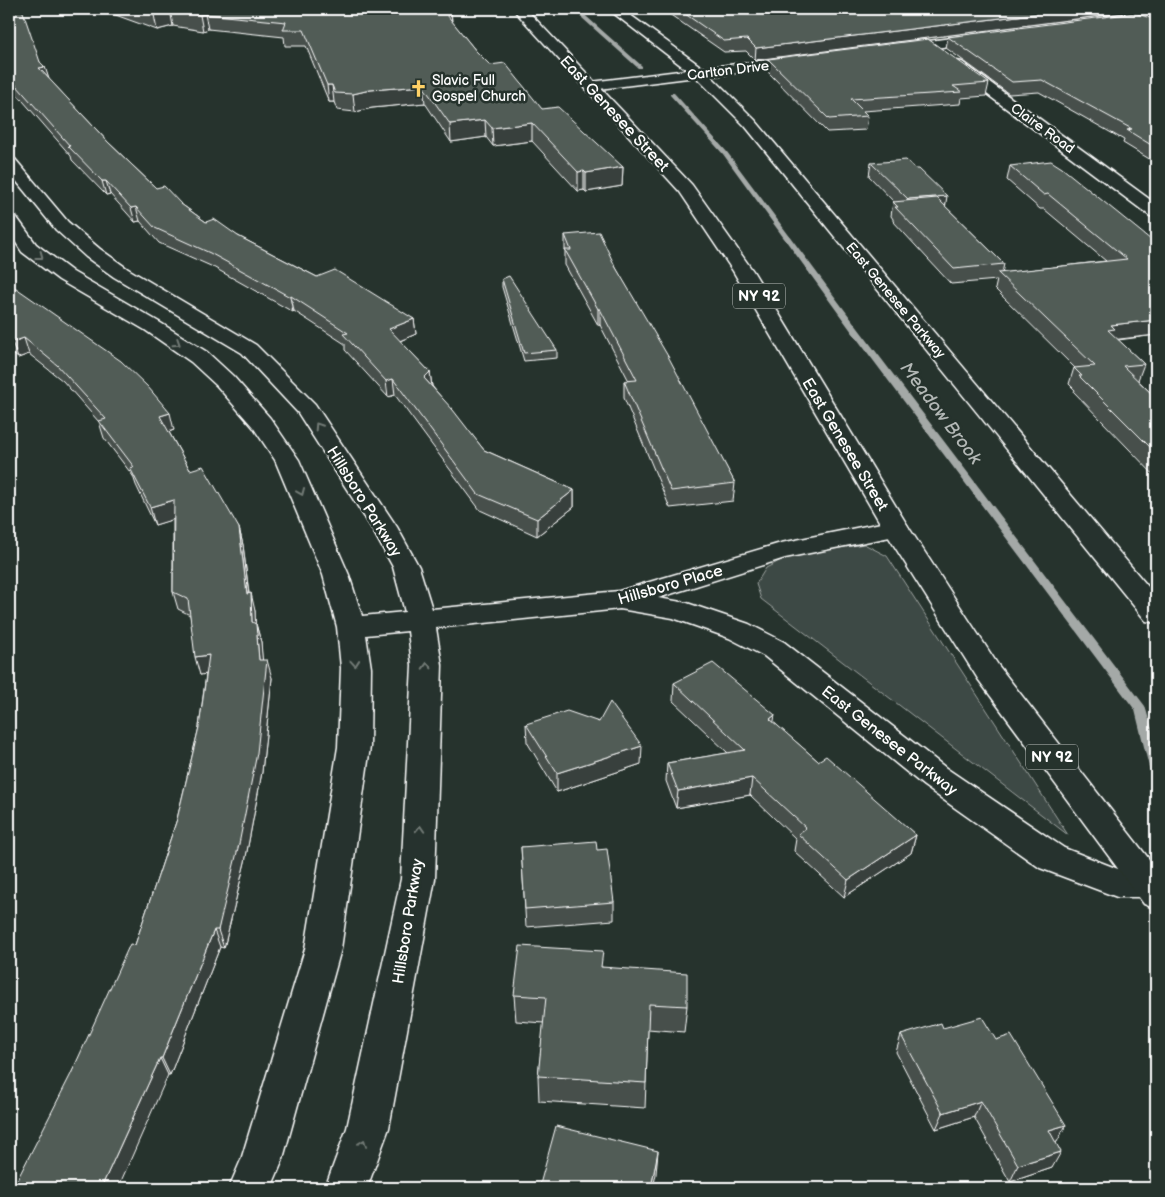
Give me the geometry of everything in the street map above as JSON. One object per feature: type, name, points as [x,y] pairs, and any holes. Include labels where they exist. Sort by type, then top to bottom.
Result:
[{"type":"street","name":"East Genesee Street","points":[[519,9],[686,189],[743,271],[896,528],[988,672],[1154,887]]},
{"type":"street","name":"East Genesee Parkway","points":[[614,9],[700,73],[750,123],[1156,614]]},
{"type":"street","points":[[1118,21],[1131,13],[1156,28]]},
{"type":"street","points":[[882,51],[993,36]]},
{"type":"street","name":"Claire Road","points":[[930,45],[1156,212]]},
{"type":"street","name":"Carlton Drive","points":[[591,86],[814,59]]},
{"type":"street","name":"Hillsboro Parkway","points":[[9,162],[62,226],[93,253],[121,273],[190,312],[249,349],[307,409],[384,527],[406,567],[421,619],[427,665],[418,879],[368,1128],[346,1188]]},
{"type":"street","points":[[12,229],[62,226]]},
{"type":"street","points":[[12,229],[30,248],[66,276],[152,326],[199,357],[225,381],[262,422],[287,460],[336,575],[351,627],[356,668],[354,746],[323,949],[261,1162],[250,1188]]},
{"type":"street","name":"Hillsboro Place","points":[[351,627],[620,600],[781,551],[896,528]]},
{"type":"street","name":"East Genesee Parkway","points":[[620,600],[677,610],[739,631],[774,649],[935,777],[1052,858],[1117,883],[1154,887]]},
{"type":"shaded area","points":[[864,544],[887,556],[1068,835],[761,599],[756,584],[766,568],[789,556]]},
{"type":"building","points":[[9,9],[22,9],[40,62],[45,67],[39,68],[108,142],[156,188],[164,186],[181,204],[206,222],[214,219],[238,236],[317,277],[335,270],[414,319],[389,329],[430,372],[424,378],[453,410],[484,450],[574,490],[537,519],[478,494],[393,379],[386,381],[343,334],[348,333],[291,296],[210,253],[155,228],[136,207],[131,208],[106,181],[102,181],[68,146],[70,146],[9,77]]},
{"type":"building","points":[[138,9],[451,9],[443,10],[476,51],[490,65],[505,63],[542,109],[558,107],[623,167],[586,173],[584,171],[578,172],[532,123],[492,128],[485,120],[450,124],[423,86],[370,90],[353,94],[335,93],[332,85],[327,85],[304,30],[283,30],[286,22],[200,15],[170,10],[154,15]]},
{"type":"building","points":[[678,9],[1075,9],[756,48],[747,39],[724,41]]},
{"type":"building","points":[[1135,13],[1156,20],[1156,148],[1127,130],[1132,129],[1042,80],[1012,82],[948,37]]},
{"type":"building","points":[[928,39],[989,83],[953,86],[962,92],[851,99],[868,116],[829,119],[768,59]]},
{"type":"building","points":[[906,160],[916,169],[919,169],[947,196],[908,199],[871,163]]},
{"type":"building","points":[[1051,161],[1156,244],[1156,320],[1111,325],[1115,329],[1108,330],[1144,364],[1123,366],[1156,398],[1156,453],[1079,376],[1082,376],[1074,368],[1095,366],[998,273],[1127,259],[1048,194],[1044,195],[1010,166]]},
{"type":"building","points":[[937,198],[1004,264],[954,269],[895,207],[898,207],[893,202]]},
{"type":"building","points":[[599,232],[615,266],[669,358],[735,483],[671,491],[624,381],[637,380],[600,309],[598,309],[565,250],[571,250],[565,235]]},
{"type":"building","points":[[509,276],[557,350],[524,353],[502,279]]},
{"type":"building","points":[[9,285],[121,361],[148,387],[170,413],[160,416],[190,470],[203,466],[239,528],[247,594],[251,593],[252,622],[256,624],[259,660],[267,660],[257,753],[239,844],[218,930],[214,930],[162,1058],[160,1058],[101,1188],[13,1188],[71,1074],[130,944],[135,945],[177,819],[199,727],[209,655],[195,657],[188,599],[173,592],[174,500],[150,507],[130,468],[134,467],[99,421],[106,419],[57,365],[24,338],[12,342],[9,340]]},
{"type":"building","points":[[713,663],[775,715],[770,719],[818,761],[826,756],[916,835],[848,880],[798,834],[806,828],[752,778],[678,791],[667,763],[745,750],[674,683]]},
{"type":"building","points":[[610,702],[642,746],[557,773],[526,724],[567,711],[599,722]]},
{"type":"building","points":[[596,841],[597,850],[607,849],[614,902],[525,909],[521,847]]},
{"type":"building","points":[[520,946],[603,951],[601,967],[687,973],[687,1006],[649,1004],[646,1083],[538,1076],[546,997],[514,995]]},
{"type":"building","points":[[982,1017],[996,1040],[1011,1035],[1066,1125],[1049,1130],[1061,1152],[1018,1165],[981,1101],[943,1113],[901,1035],[941,1023],[943,1028]]},
{"type":"building","points":[[556,1126],[658,1151],[651,1188],[539,1188]]},
{"type":"waterway","name":"Meadow Brook","points":[[575,9],[640,67]]},
{"type":"waterway","name":"Meadow Brook","points":[[672,94],[725,153],[855,330],[1141,709],[1156,767]]},
{"type":"place","name":"Slavic Full Gospel Church","points":[[418,88]]}]
